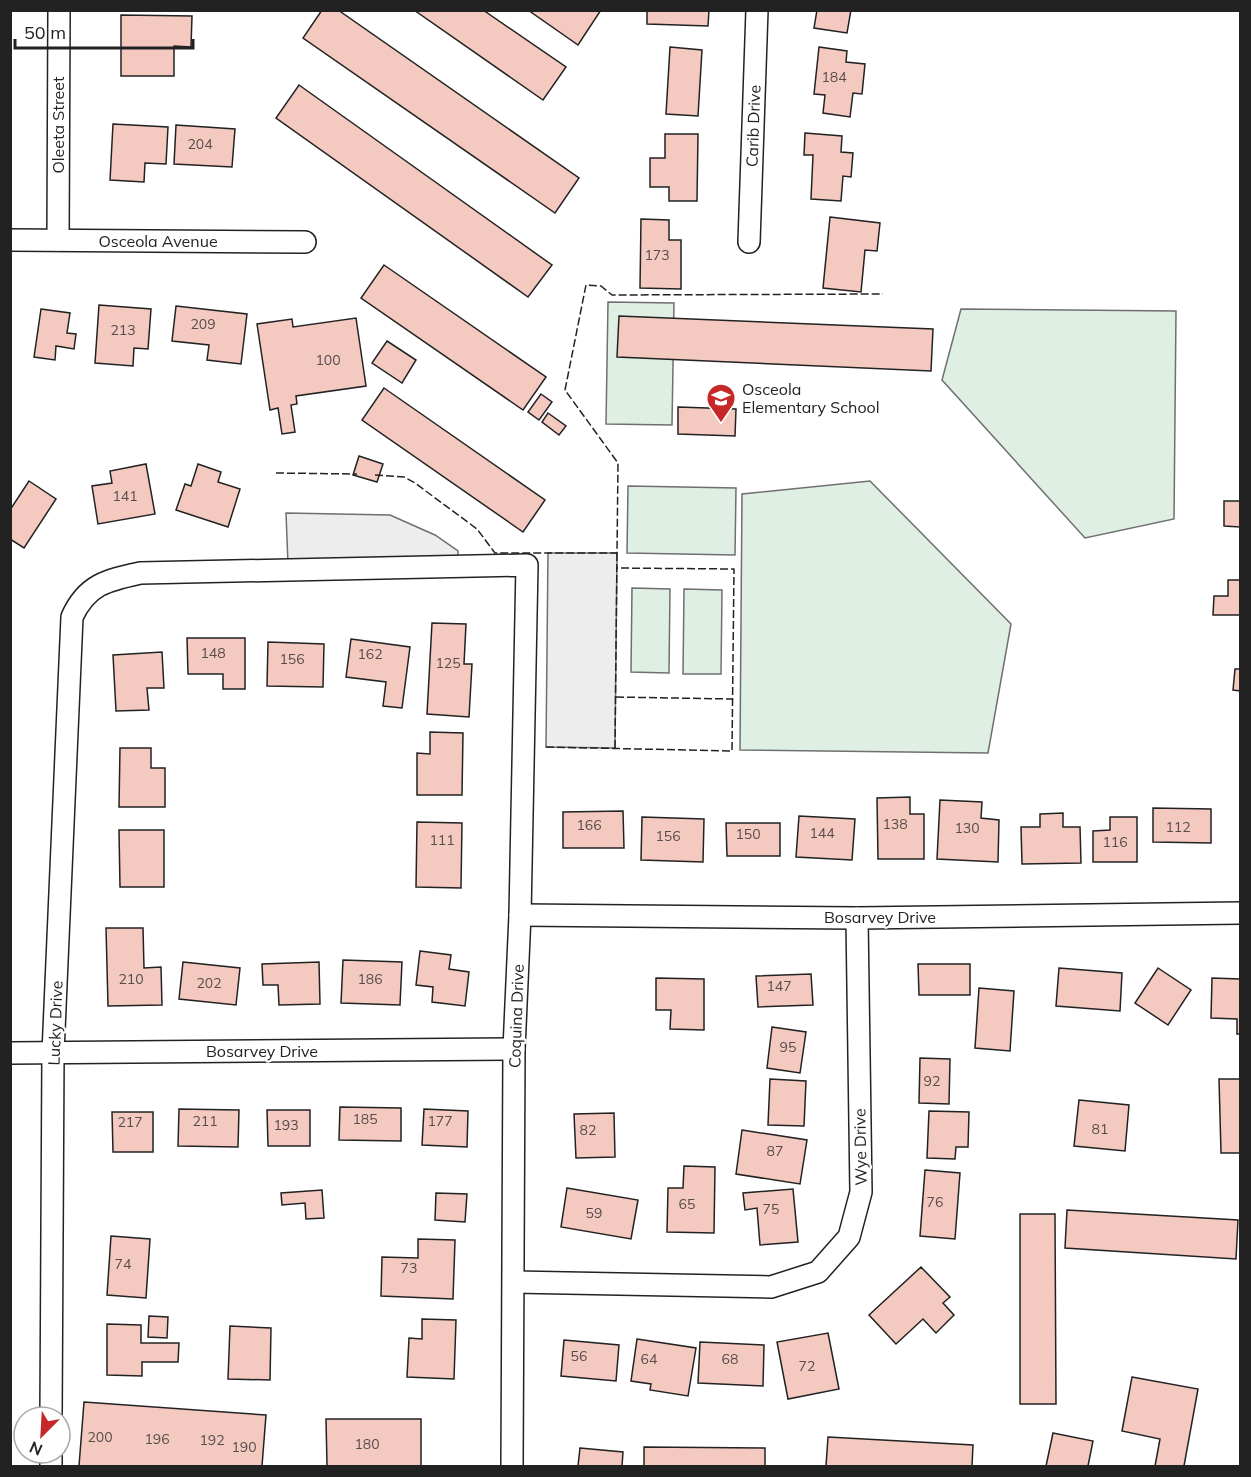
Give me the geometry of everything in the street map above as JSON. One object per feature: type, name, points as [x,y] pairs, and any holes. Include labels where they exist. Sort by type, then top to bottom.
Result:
[{"type":"street","name":"Oleeta Street","points":[[58,240],[59,10]]},
{"type":"street","name":"Carib Drive","points":[[749,242],[757,10]]},
{"type":"street","name":"Osceola Avenue","points":[[10,240],[305,242]]},
{"type":"street","name":"Lucky Drive","points":[[51,1405],[53,1053],[72,617],[79,602],[105,581],[140,573],[527,566]]},
{"type":"street","name":"Coquina Drive","points":[[512,1467],[514,1049],[520,915],[527,566]]},
{"type":"street","name":"Bosarvey Drive","points":[[520,915],[857,918],[1240,913]]},
{"type":"street","name":"Wye Drive","points":[[514,1282],[771,1287],[818,1272],[849,1237],[861,1192],[857,918]]},
{"type":"street","name":"Bosarvey Drive","points":[[10,1053],[514,1049]]},
{"type":"green space","points":[[608,302],[674,303],[672,425],[606,424]]},
{"type":"green space","points":[[961,309],[1176,311],[1174,519],[1085,538],[942,380]]},
{"type":"green space","points":[[870,481],[1011,624],[988,753],[740,750],[742,494]]},
{"type":"green space","points":[[628,486],[736,488],[735,555],[627,553]]},
{"type":"green space","points":[[632,588],[670,589],[669,673],[631,672]]},
{"type":"green space","points":[[684,589],[722,590],[721,674],[683,674]]},
{"type":"shaded area","points":[[286,513],[390,515],[435,535],[458,551],[458,563],[288,564]]},
{"type":"shaded area","points":[[548,553],[617,553],[615,748],[546,747]]},
{"type":"building","points":[[322,10],[338,10],[579,178],[555,213],[303,38]]},
{"type":"building","points":[[414,10],[483,10],[566,67],[543,100]]},
{"type":"building","points":[[528,10],[601,10],[578,45]]},
{"type":"building","points":[[647,10],[709,10],[708,26],[647,24]]},
{"type":"building","points":[[817,10],[851,10],[847,33],[814,28]]},
{"type":"building","points":[[121,15],[192,16],[191,47],[174,46],[174,76],[121,76]]},
{"type":"building","points":[[670,47],[702,50],[698,116],[666,114]]},
{"type":"building","points":[[819,47],[847,51],[846,62],[865,64],[862,94],[853,93],[850,117],[823,113],[825,95],[814,94]]},
{"type":"building","points":[[299,85],[552,265],[528,297],[276,118]]},
{"type":"building","points":[[113,124],[168,127],[166,164],[145,163],[144,182],[110,180]]},
{"type":"building","points":[[176,125],[235,129],[232,167],[174,164]]},
{"type":"building","points":[[805,133],[842,136],[841,152],[853,153],[851,177],[843,176],[841,201],[811,199],[813,155],[804,155]]},
{"type":"building","points":[[665,134],[698,134],[697,201],[669,201],[669,187],[650,187],[650,158],[665,158]]},
{"type":"building","points":[[830,217],[880,223],[877,251],[865,250],[861,292],[823,288]]},
{"type":"building","points":[[641,219],[669,220],[669,240],[681,240],[681,289],[640,288]]},
{"type":"building","points":[[384,265],[546,377],[523,410],[361,298]]},
{"type":"building","points":[[99,305],[151,309],[148,349],[134,348],[133,366],[95,363]]},
{"type":"building","points":[[176,306],[247,314],[241,364],[207,360],[209,345],[172,341]]},
{"type":"building","points":[[41,309],[70,313],[67,333],[76,334],[74,349],[56,346],[55,360],[34,357]]},
{"type":"building","points":[[619,316],[933,329],[931,371],[617,357]]},
{"type":"building","points":[[356,318],[366,386],[296,396],[297,404],[291,405],[295,432],[282,434],[278,408],[270,410],[257,324],[292,319],[293,327]]},
{"type":"building","points":[[387,341],[416,360],[402,383],[372,363]]},
{"type":"building","points":[[384,388],[545,500],[523,532],[362,420]]},
{"type":"building","points":[[541,394],[552,402],[539,420],[528,412]]},
{"type":"building","points":[[678,407],[736,409],[735,436],[678,434]]},
{"type":"building","points":[[548,413],[566,426],[559,435],[542,422]]},
{"type":"building","points":[[359,456],[383,464],[377,482],[353,475]]},
{"type":"building","points":[[146,464],[155,514],[98,524],[92,486],[112,483],[110,471]]},
{"type":"building","points":[[198,464],[221,472],[218,482],[240,489],[228,527],[176,510],[185,484],[191,486]]},
{"type":"building","points":[[29,481],[56,499],[24,548],[10,539],[10,510]]},
{"type":"building","points":[[1224,501],[1240,501],[1240,527],[1224,526]]},
{"type":"building","points":[[1228,580],[1240,580],[1240,615],[1213,615],[1214,596],[1228,596]]},
{"type":"building","points":[[432,623],[466,624],[464,664],[472,664],[469,717],[427,714]]},
{"type":"building","points":[[187,638],[245,638],[245,689],[223,689],[223,674],[188,674]]},
{"type":"building","points":[[351,639],[410,647],[402,708],[383,706],[386,682],[346,677]]},
{"type":"building","points":[[268,642],[324,644],[323,687],[267,686]]},
{"type":"building","points":[[162,652],[164,688],[147,688],[149,710],[116,711],[113,655]]},
{"type":"building","points":[[1235,669],[1240,669],[1240,691],[1233,690]]},
{"type":"building","points":[[430,732],[463,733],[462,795],[417,795],[417,753],[430,754]]},
{"type":"building","points":[[120,748],[151,748],[151,768],[165,768],[165,807],[119,807]]},
{"type":"building","points":[[910,797],[910,814],[924,814],[924,859],[878,859],[877,798]]},
{"type":"building","points":[[940,800],[982,802],[981,818],[999,820],[998,862],[937,859]]},
{"type":"building","points":[[1153,808],[1211,809],[1211,843],[1153,842]]},
{"type":"building","points":[[623,811],[624,848],[563,848],[563,812]]},
{"type":"building","points":[[1063,813],[1063,827],[1080,827],[1081,863],[1022,864],[1021,827],[1040,827],[1040,814]]},
{"type":"building","points":[[799,816],[855,819],[852,860],[796,857]]},
{"type":"building","points":[[642,817],[704,819],[703,862],[641,860]]},
{"type":"building","points":[[1110,817],[1137,817],[1137,862],[1093,862],[1093,831],[1110,830]]},
{"type":"building","points":[[417,822],[462,823],[461,888],[416,887]]},
{"type":"building","points":[[726,823],[780,823],[780,856],[727,856]]},
{"type":"building","points":[[119,830],[164,830],[164,887],[120,887]]},
{"type":"building","points":[[106,928],[143,928],[144,968],[161,967],[162,1005],[108,1006]]},
{"type":"building","points":[[420,951],[451,955],[449,969],[469,972],[465,1006],[432,1002],[433,987],[416,985]]},
{"type":"building","points":[[343,960],[402,962],[400,1005],[341,1003]]},
{"type":"building","points":[[183,962],[240,968],[236,1005],[179,999]]},
{"type":"building","points":[[319,962],[320,1004],[279,1005],[278,985],[263,985],[262,964]]},
{"type":"building","points":[[918,964],[970,964],[970,995],[919,995]]},
{"type":"building","points":[[1059,968],[1122,973],[1120,1011],[1056,1006]]},
{"type":"building","points":[[1158,968],[1191,990],[1168,1025],[1135,1003]]},
{"type":"building","points":[[811,974],[813,1005],[758,1007],[756,976]]},
{"type":"building","points":[[656,978],[704,979],[704,1030],[670,1029],[671,1010],[656,1010]]},
{"type":"building","points":[[1212,978],[1240,979],[1240,1034],[1237,1034],[1237,1019],[1211,1018]]},
{"type":"building","points":[[979,988],[1014,991],[1010,1051],[975,1048]]},
{"type":"building","points":[[772,1027],[806,1032],[800,1073],[767,1068]]},
{"type":"building","points":[[920,1058],[950,1059],[949,1104],[919,1103]]},
{"type":"building","points":[[770,1079],[806,1081],[804,1126],[768,1125]]},
{"type":"building","points":[[1219,1079],[1240,1079],[1240,1153],[1221,1153]]},
{"type":"building","points":[[1079,1100],[1129,1105],[1125,1151],[1074,1146]]},
{"type":"building","points":[[340,1107],[401,1108],[401,1141],[339,1140]]},
{"type":"building","points":[[179,1109],[239,1110],[238,1147],[178,1146]]},
{"type":"building","points":[[424,1109],[468,1111],[467,1147],[422,1145]]},
{"type":"building","points":[[267,1110],[310,1110],[310,1146],[268,1146]]},
{"type":"building","points":[[929,1111],[969,1112],[968,1147],[956,1147],[955,1159],[927,1158]]},
{"type":"building","points":[[112,1112],[153,1112],[153,1152],[113,1152]]},
{"type":"building","points":[[614,1113],[615,1157],[576,1158],[574,1114]]},
{"type":"building","points":[[742,1130],[807,1140],[800,1184],[736,1174]]},
{"type":"building","points":[[684,1166],[715,1167],[714,1233],[667,1232],[668,1188],[683,1188]]},
{"type":"building","points":[[925,1170],[960,1173],[955,1239],[920,1236]]},
{"type":"building","points":[[567,1188],[638,1200],[631,1239],[561,1227]]},
{"type":"building","points":[[793,1189],[798,1242],[760,1245],[757,1208],[745,1210],[743,1193]]},
{"type":"building","points":[[322,1190],[324,1218],[306,1219],[305,1203],[282,1205],[281,1193]]},
{"type":"building","points":[[436,1193],[467,1194],[465,1222],[435,1220]]},
{"type":"building","points":[[1067,1210],[1238,1220],[1236,1259],[1065,1248]]},
{"type":"building","points":[[1020,1214],[1055,1214],[1056,1404],[1020,1404]]},
{"type":"building","points":[[111,1236],[150,1239],[146,1298],[107,1295]]},
{"type":"building","points":[[418,1239],[455,1240],[453,1299],[381,1296],[382,1257],[418,1258]]},
{"type":"building","points":[[921,1267],[950,1297],[943,1303],[954,1315],[936,1333],[923,1319],[896,1344],[869,1315]]},
{"type":"building","points":[[149,1316],[168,1317],[167,1338],[148,1337]]},
{"type":"building","points":[[422,1319],[456,1320],[454,1379],[407,1377],[409,1338],[422,1339]]},
{"type":"building","points":[[107,1324],[141,1325],[141,1343],[179,1343],[178,1362],[142,1362],[142,1376],[107,1375]]},
{"type":"building","points":[[230,1326],[271,1328],[270,1380],[228,1379]]},
{"type":"building","points":[[828,1333],[839,1389],[788,1399],[777,1342]]},
{"type":"building","points":[[637,1339],[696,1348],[688,1396],[650,1390],[651,1384],[631,1381]]},
{"type":"building","points":[[564,1340],[619,1345],[616,1381],[561,1376]]},
{"type":"building","points":[[700,1342],[764,1345],[763,1386],[698,1383]]},
{"type":"building","points":[[1132,1377],[1198,1389],[1184,1466],[1155,1466],[1160,1439],[1122,1431]]},
{"type":"building","points":[[84,1402],[266,1415],[262,1466],[79,1466]]},
{"type":"building","points":[[326,1419],[421,1419],[421,1466],[327,1466]]},
{"type":"building","points":[[1053,1433],[1093,1441],[1088,1466],[1046,1466]]},
{"type":"building","points":[[828,1437],[973,1445],[972,1466],[826,1466]]},
{"type":"building","points":[[644,1447],[765,1448],[765,1466],[644,1466]]},
{"type":"building","points":[[580,1448],[623,1452],[622,1466],[578,1466]]},
{"type":"fence","points":[[375,475],[404,477],[415,483],[477,529],[495,553],[617,553],[618,463],[565,390],[586,285],[601,286],[612,295],[883,294]]},
{"type":"fence","points":[[276,473],[357,474]]},
{"type":"fence","points":[[615,748],[617,553]]},
{"type":"fence","points":[[546,747],[732,751],[734,569],[617,568]]},
{"type":"fence","points":[[616,697],[733,699]]},
{"type":"place","name":"Osceola Elementary School","points":[[721,424]]}]
